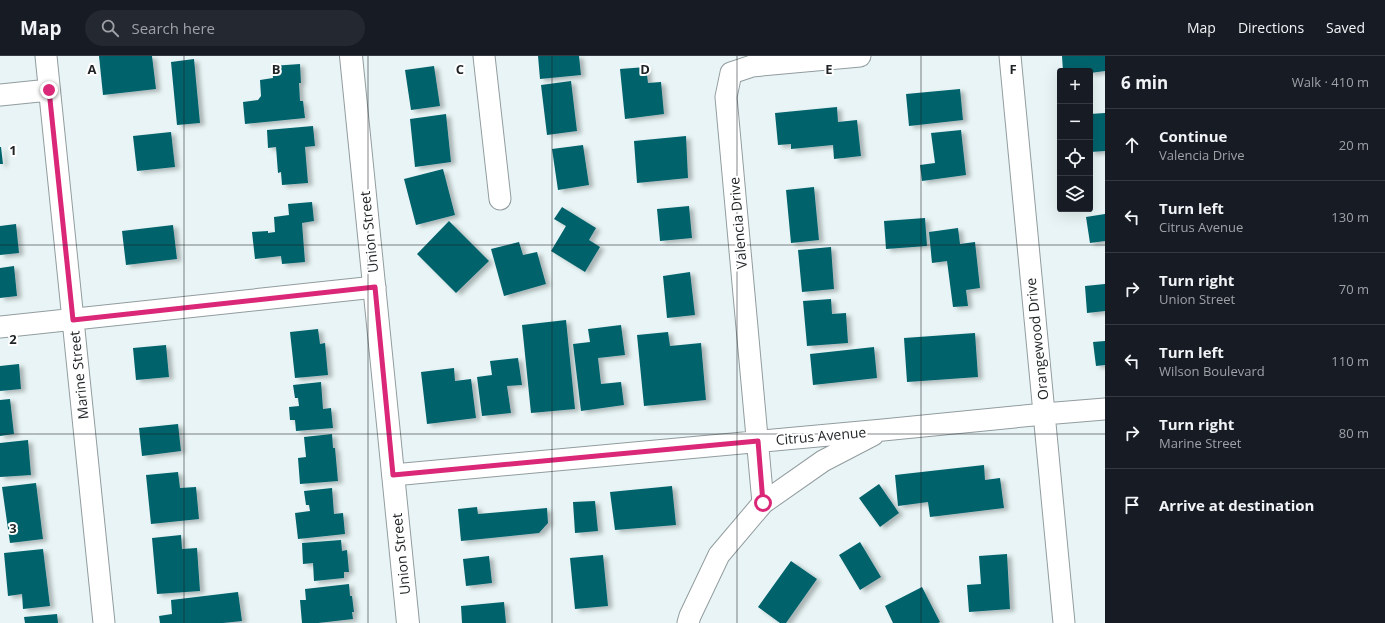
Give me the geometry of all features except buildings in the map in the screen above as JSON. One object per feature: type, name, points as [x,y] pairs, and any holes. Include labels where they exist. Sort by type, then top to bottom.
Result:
[{"type":"street","name":"Marine Street","points":[[46,56],[104,623]]},
{"type":"street","name":"Union Street","points":[[352,56],[408,623]]},
{"type":"street","points":[[484,56],[500,199]]},
{"type":"street","name":"Valencia Drive","points":[[763,503],[726,97],[731,73],[752,66],[860,56]]},
{"type":"street","name":"Orangewood Drive","points":[[1010,56],[1064,623]]},
{"type":"street","points":[[0,95],[49,90]]},
{"type":"street","points":[[0,327],[375,287]]},
{"type":"street","name":"Citrus Avenue","points":[[393,475],[1105,409]]},
{"type":"street","points":[[688,623],[719,555],[763,503],[823,461],[883,430]]},
{"type":"route","points":[[49,90],[73,320],[375,287],[393,475],[758,441],[763,503]]}]
